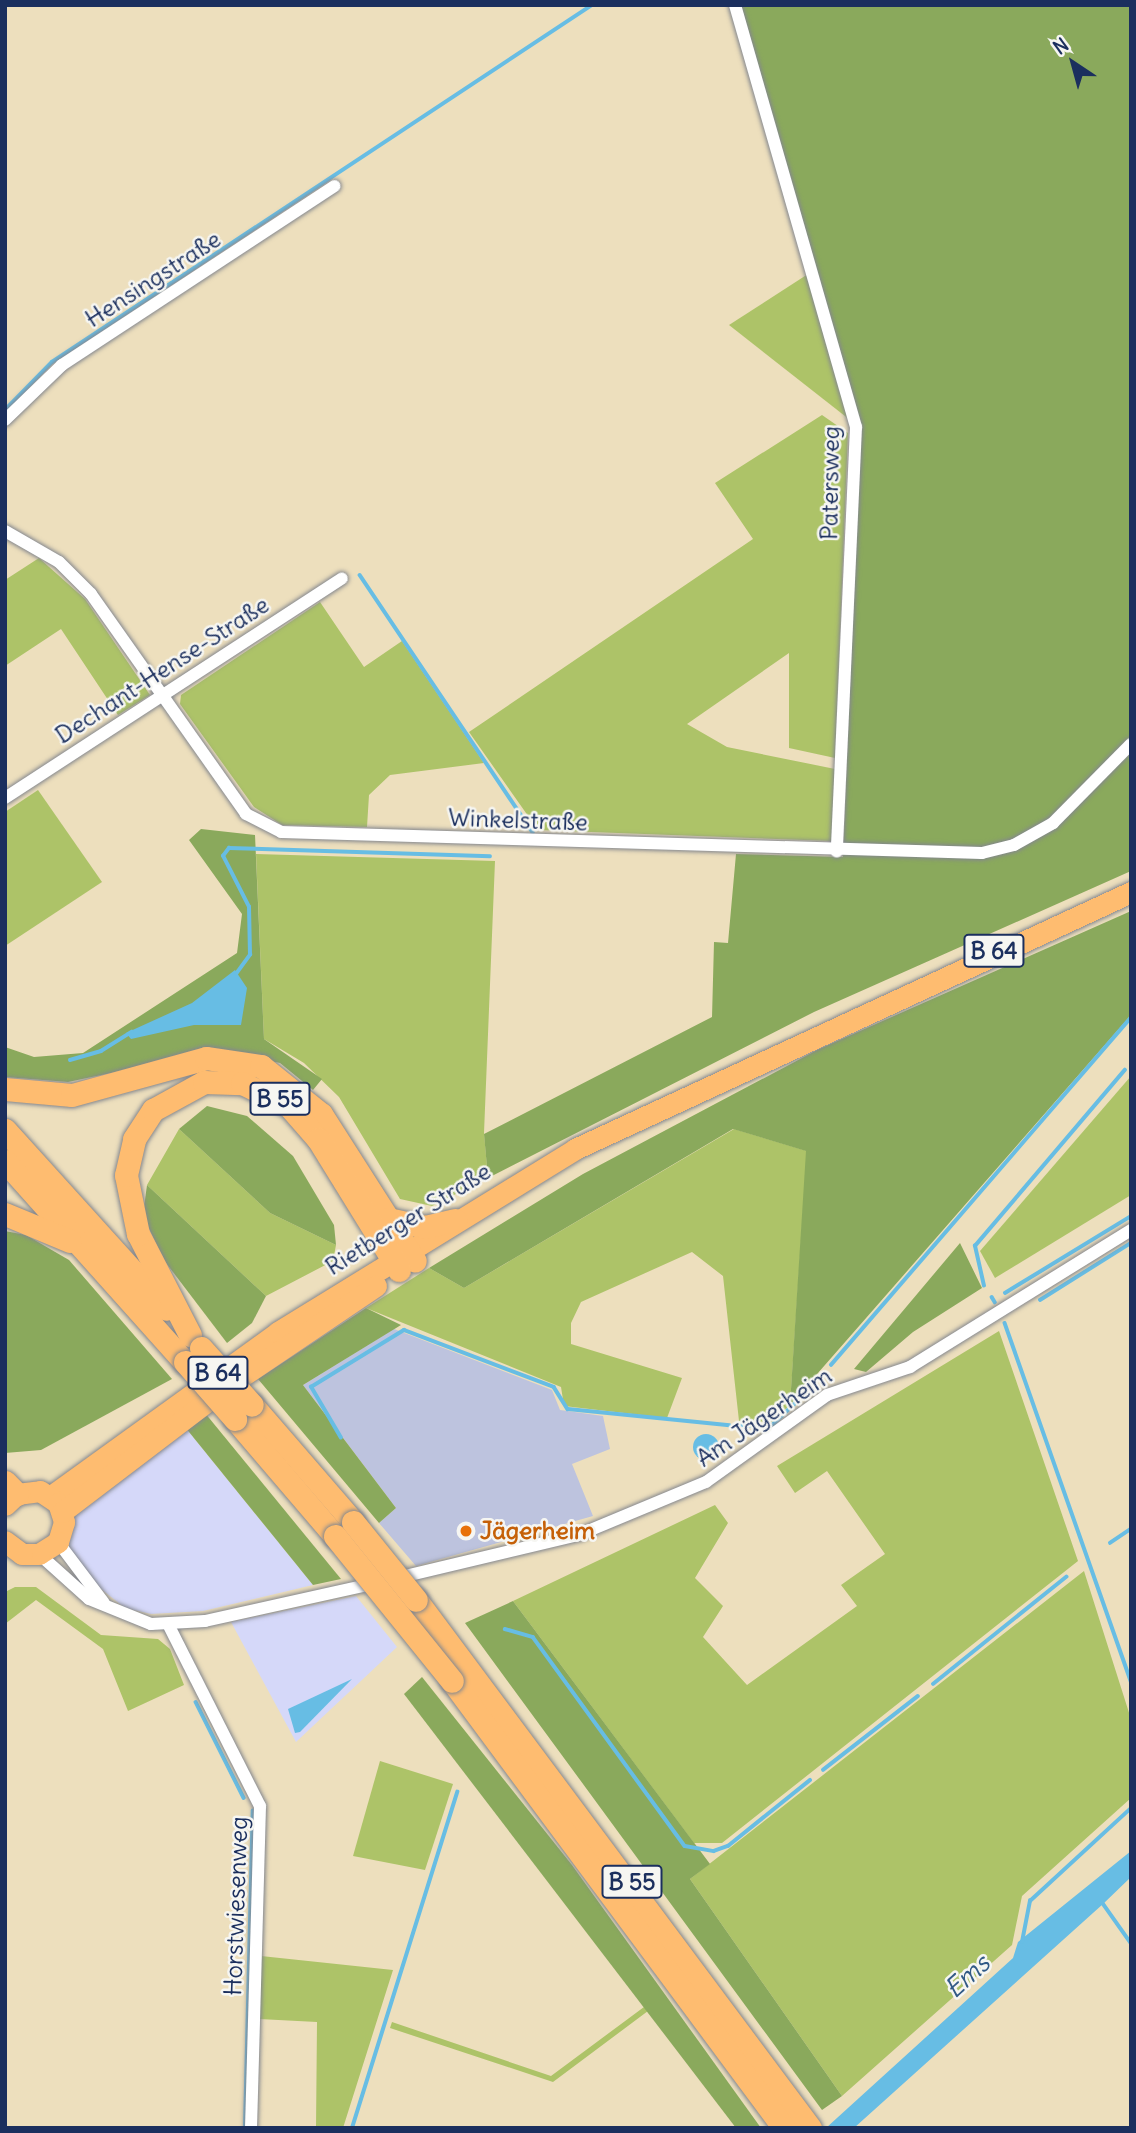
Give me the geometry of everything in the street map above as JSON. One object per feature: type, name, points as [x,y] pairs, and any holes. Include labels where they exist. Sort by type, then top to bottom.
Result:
[{"type":"highway","points":[[5,1089],[72,1095],[206,1058],[261,1066],[312,1103],[388,1219],[403,1259]]},
{"type":"highway","name":"B 55","points":[[192,1348],[138,1234],[126,1175],[142,1124],[185,1088],[242,1083],[289,1106],[318,1139],[403,1259]]},
{"type":"highway","name":"B 55","points":[[5,1130],[344,1529],[460,1675],[784,2114],[810,2128]]},
{"type":"highway","name":"B 55","points":[[5,1161],[85,1249],[192,1348]]},
{"type":"highway","name":"B 55","points":[[5,1214],[85,1249]]},
{"type":"highway","name":"B 64","points":[[388,1219],[425,1227],[455,1220]]},
{"type":"main road","name":"Rietberger Straße","points":[[403,1259],[455,1220],[635,1118],[1131,892]]},
{"type":"main road","name":"Rietberger Straße","points":[[57,1504],[217,1373],[403,1259],[820,1033]]},
{"type":"main road","points":[[5,1541],[22,1554],[39,1554],[58,1542],[57,1504],[9,1493]]},
{"type":"street","name":"Patersweg","points":[[735,5],[856,427],[838,852]]},
{"type":"street","name":"Hensingstraße","points":[[5,420],[62,365],[334,186]]},
{"type":"street","name":"Winkelstraße","points":[[5,531],[59,562],[91,594],[246,814],[281,832],[965,854],[1014,845],[1063,814],[1131,744]]},
{"type":"street","name":"Dechant-Hense-Straße","points":[[5,797],[164,699],[342,578]]},
{"type":"street","name":"Am Jägerheim","points":[[39,1554],[108,1609],[136,1621],[167,1624],[205,1621],[470,1562],[634,1515],[743,1461],[827,1395],[910,1367],[1131,1230]]},
{"type":"street","points":[[58,1542],[108,1609]]},
{"type":"street","name":"Horstwiesenweg","points":[[167,1624],[260,1806],[251,2128]]},
{"type":"shaded area","points":[[394,1329],[552,1390],[560,1410],[603,1416],[610,1449],[572,1464],[593,1516],[416,1566],[379,1523],[396,1508],[303,1385]]},
{"type":"shaded area","points":[[185,1427],[313,1585],[203,1611],[151,1614],[125,1608],[91,1581],[65,1543],[73,1515]]},
{"type":"shaded area","points":[[356,1596],[397,1647],[296,1742],[231,1622]]},
{"type":"green space","points":[[741,5],[1131,5],[1131,871],[814,1012],[488,1178],[484,1134],[712,1017],[714,942],[728,943],[736,854],[843,857],[861,428]]},
{"type":"green space","points":[[808,274],[850,420],[729,325]]},
{"type":"green space","points":[[822,415],[848,433],[835,758],[789,748],[789,653],[687,724],[727,747],[835,769],[832,841],[538,830],[469,732],[753,539],[715,483]]},
{"type":"green space","points":[[39,558],[85,599],[150,695],[118,715],[61,629],[5,666],[5,580]]},
{"type":"green space","points":[[320,602],[364,667],[402,641],[484,763],[390,775],[369,795],[367,827],[282,825],[254,807],[180,704],[181,695]]},
{"type":"green space","points":[[38,790],[102,882],[5,946],[5,812]]},
{"type":"green space","points":[[201,829],[255,835],[264,1039],[322,1079],[313,1090],[280,1063],[221,1050],[68,1082],[5,1077],[5,1047],[34,1057],[83,1053],[237,953],[242,914],[189,840]]},
{"type":"green space","points":[[256,854],[495,861],[484,1133],[488,1178],[432,1206],[400,1199],[339,1097],[304,1063],[264,1039]]},
{"type":"green space","points":[[1131,911],[1131,1015],[790,1405],[806,1151],[733,1129],[464,1288],[429,1268],[583,1174],[817,1050]]},
{"type":"green space","points":[[1131,1076],[1131,1195],[995,1278],[980,1251]]},
{"type":"green space","points":[[207,1106],[247,1116],[293,1156],[334,1225],[336,1245],[270,1213],[179,1129]]},
{"type":"green space","points":[[179,1129],[270,1213],[336,1245],[333,1261],[266,1296],[147,1185]]},
{"type":"green space","points":[[734,1129],[807,1151],[790,1405],[772,1422],[739,1421],[723,1276],[692,1252],[581,1302],[571,1323],[571,1344],[682,1378],[667,1418],[564,1406],[561,1387],[366,1308],[429,1268],[464,1288]]},
{"type":"green space","points":[[147,1185],[266,1296],[252,1323],[227,1343],[163,1259],[143,1215]]},
{"type":"green space","points":[[5,1231],[26,1235],[69,1260],[172,1379],[41,1450],[5,1453]]},
{"type":"green space","points":[[960,1243],[982,1288],[913,1332],[866,1372],[854,1369]]},
{"type":"green space","points":[[366,1308],[401,1325],[303,1385],[396,1508],[379,1523],[258,1379]]},
{"type":"green space","points":[[999,1331],[1078,1561],[722,1843],[694,1843],[513,1601],[715,1505],[728,1523],[695,1578],[723,1606],[703,1637],[747,1685],[857,1606],[841,1585],[885,1554],[827,1471],[795,1493],[777,1466]]},
{"type":"green space","points":[[205,1413],[341,1579],[313,1585],[185,1427]]},
{"type":"green space","points":[[1084,1571],[1131,1719],[1131,1798],[1022,1896],[1012,1945],[842,2096],[690,1879]]},
{"type":"green space","points":[[15,1587],[36,1587],[101,1635],[158,1639],[170,1649],[184,1685],[128,1711],[103,1649],[36,1600],[5,1624],[5,1592]]},
{"type":"green space","points":[[513,1601],[710,1864],[690,1879],[842,2096],[822,2110],[465,1623]]},
{"type":"green space","points":[[422,1677],[572,1865],[761,2128],[736,2128],[404,1694]]},
{"type":"green space","points":[[380,1761],[453,1784],[425,1870],[353,1856]]},
{"type":"green space","points":[[261,1956],[393,1970],[343,2128],[316,2128],[317,2022],[259,2019]]},
{"type":"green space","points":[[644,2007],[648,2011],[553,2082],[390,2028],[392,2022],[551,2076]]},
{"type":"water","points":[[235,970],[247,988],[241,1025],[194,1025],[131,1039],[126,1033],[192,1003]]},
{"type":"water","points":[[706,1434],[715,1438],[719,1447],[715,1456],[706,1460],[697,1456],[693,1447],[697,1438]]},
{"type":"water","points":[[352,1679],[300,1732],[295,1733],[288,1709]]},
{"type":"water","points":[[1131,1851],[1131,1877],[1103,1904],[854,2128],[826,2128],[1013,1958],[1018,1942]]},
{"type":"waterway","points":[[5,410],[52,362],[592,5]]},
{"type":"waterway","points":[[360,575],[533,832]]},
{"type":"waterway","points":[[236,974],[250,955],[249,907],[223,856],[229,848],[490,856]]},
{"type":"waterway","points":[[831,1365],[1131,1018]]},
{"type":"waterway","points":[[70,1060],[101,1051],[131,1032]]},
{"type":"waterway","points":[[984,1286],[975,1246],[1125,1070]]},
{"type":"waterway","points":[[1005,1293],[1131,1216]]},
{"type":"waterway","points":[[1040,1300],[1131,1243]]},
{"type":"waterway","points":[[992,1297],[995,1302]]},
{"type":"waterway","points":[[1005,1323],[1131,1681]]},
{"type":"waterway","points":[[341,1438],[311,1387],[404,1330],[554,1387],[568,1409],[729,1425]]},
{"type":"waterway","points":[[741,1425],[770,1427],[807,1392]]},
{"type":"waterway","points":[[1110,1543],[1131,1529]]},
{"type":"waterway","points":[[933,1684],[1066,1577]]},
{"type":"waterway","points":[[505,1629],[533,1637],[685,1846],[714,1851],[728,1846],[810,1780]]},
{"type":"waterway","points":[[823,1770],[918,1696]]},
{"type":"waterway","points":[[196,1702],[244,1798]]},
{"type":"waterway","points":[[352,2128],[457,1792]]},
{"type":"waterway","points":[[1022,1942],[1030,1901],[1131,1808]]},
{"type":"waterway","points":[[245,2128],[253,1811]]},
{"type":"waterway","points":[[1102,1902],[1131,1943]]},
{"type":"place","name":"Jägerheim","points":[[466,1531]]},
{"type":"water label","name":"Ems","points":[[967,1976]]}]
